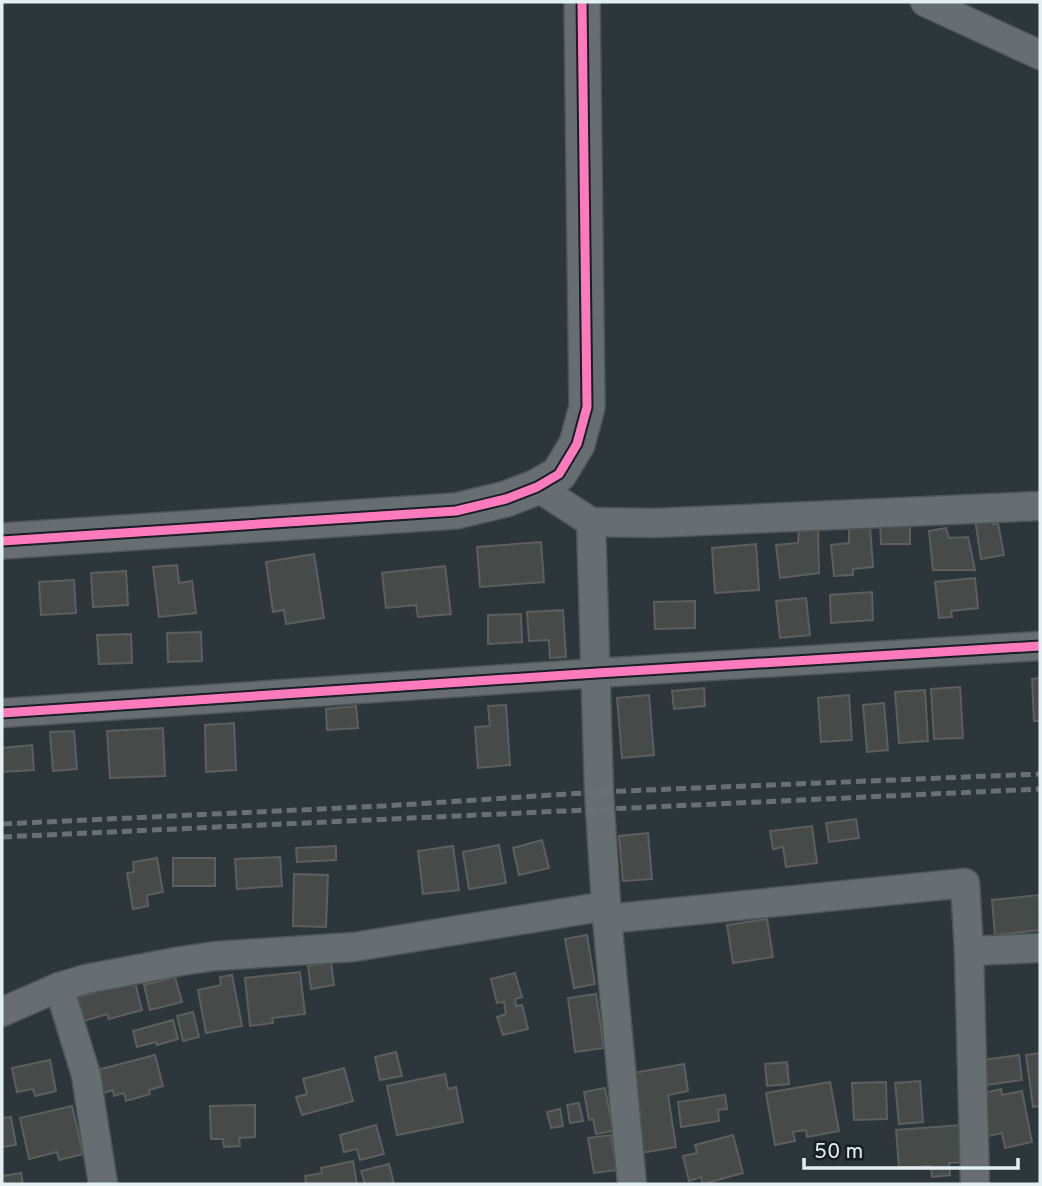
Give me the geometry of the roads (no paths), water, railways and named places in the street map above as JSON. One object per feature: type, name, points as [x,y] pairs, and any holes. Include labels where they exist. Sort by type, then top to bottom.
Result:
[{"type":"street","points":[[2,541],[456,511],[506,499],[537,487],[559,474],[577,444],[587,407],[582,2]]},
{"type":"street","points":[[925,2],[1040,55]]},
{"type":"street","points":[[537,487],[592,523],[654,523],[1040,506]]},
{"type":"street","points":[[592,523],[600,792],[607,912],[632,1184]]},
{"type":"street","points":[[2,713],[1040,646]]},
{"type":"street","points":[[2,1012],[59,987],[86,979],[216,956],[354,947],[607,912],[965,883],[975,1184]]},
{"type":"street","points":[[968,951],[1040,948]]},
{"type":"street","points":[[59,987],[86,1075],[103,1184]]},
{"type":"railway","points":[[2,824],[384,806],[599,792],[1040,774]]},
{"type":"railway","points":[[2,837],[1040,789]]}]
